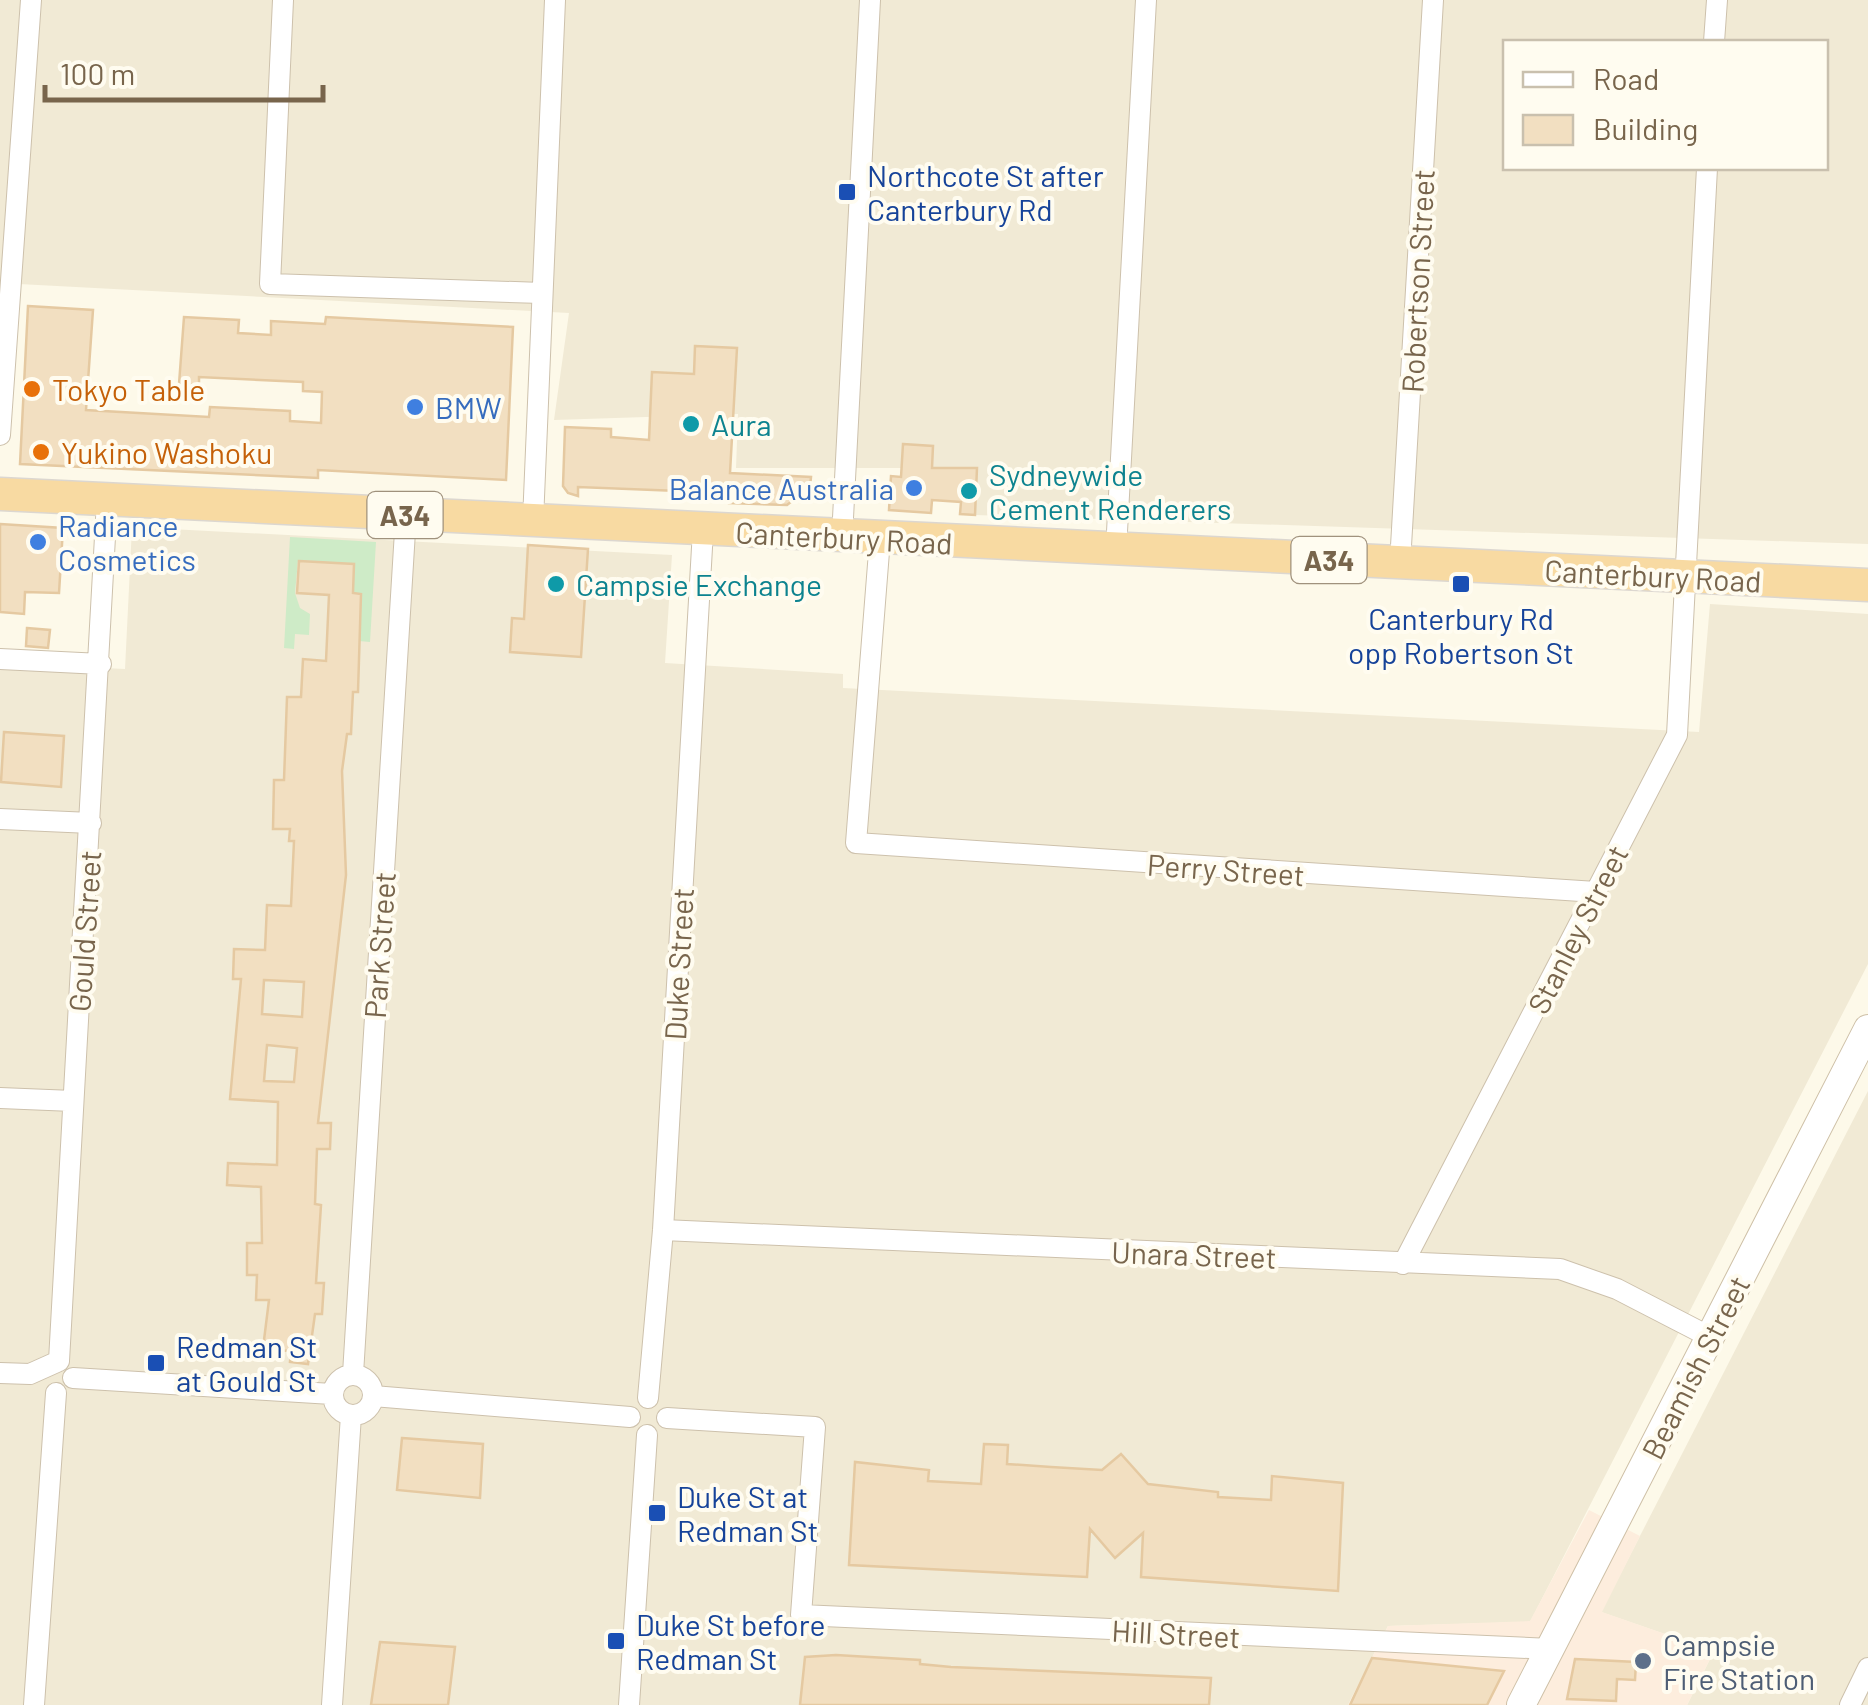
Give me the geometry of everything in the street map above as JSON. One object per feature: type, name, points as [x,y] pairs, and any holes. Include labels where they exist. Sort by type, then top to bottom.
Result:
[{"type":"highway","name":"Canterbury Road","points":[[0,494],[1868,585]]},
{"type":"main road","name":"Beamish Street","points":[[1521,1705],[1868,1029]]},
{"type":"street","points":[[0,435],[31,0]]},
{"type":"street","points":[[284,0],[270,284],[542,293]]},
{"type":"street","points":[[533,521],[555,0]]},
{"type":"street","points":[[842,536],[870,0]]},
{"type":"street","points":[[1116,550],[1146,0]]},
{"type":"street","name":"Robertson Street","points":[[1400,563],[1433,0]]},
{"type":"street","points":[[1714,40],[1717,0]]},
{"type":"street","name":"Stanley Street","points":[[1402,1264],[1677,735],[1707,170]]},
{"type":"street","name":"Gould Street","points":[[50,1366],[73,1102],[102,664],[107,500]]},
{"type":"street","name":"Park Street","points":[[353,1374],[406,516]]},
{"type":"street","name":"Duke Street","points":[[648,1398],[663,1230],[703,530]]},
{"type":"street","name":"Perry Street","points":[[880,539],[856,844],[1596,892]]},
{"type":"street","points":[[0,659],[102,664]]},
{"type":"street","points":[[0,820],[91,824]]},
{"type":"street","points":[[0,1098],[73,1102]]},
{"type":"street","name":"Unara Street","points":[[663,1230],[1560,1269],[1584,1274],[1710,1337]]},
{"type":"street","points":[[0,1373],[50,1366],[70,1368],[73,1378],[66,1390],[56,1393],[42,1384],[50,1366]]},
{"type":"street","points":[[353,1374],[370,1384],[374,1396],[364,1413],[350,1415],[338,1410],[332,1394],[340,1378],[353,1374]]},
{"type":"street","points":[[73,1378],[332,1394]]},
{"type":"street","points":[[34,1705],[56,1393]]},
{"type":"street","points":[[374,1396],[630,1416]]},
{"type":"street","points":[[648,1398],[664,1406],[667,1418],[663,1428],[647,1435],[633,1427],[630,1416],[637,1402],[648,1398]]},
{"type":"street","points":[[332,1705],[350,1415]]},
{"type":"street","name":"Hill Street","points":[[667,1418],[815,1427],[802,1615],[1550,1648]]},
{"type":"street","points":[[629,1705],[647,1435]]},
{"type":"street","points":[[1850,1705],[1868,1668]]},
{"type":"shaded area","points":[[0,0],[1868,0],[1868,544],[975,515],[977,468],[736,468],[738,414],[554,420],[569,313],[0,283]]},
{"type":"shaded area","points":[[132,527],[672,555],[665,663],[843,674],[843,688],[1699,732],[1710,604],[1868,614],[1868,964],[1530,1622],[1388,1626],[1348,1705],[0,1705],[0,663],[125,669]]},
{"type":"shaded area","points":[[1868,1091],[1868,1705],[1687,1705],[1714,1651],[1601,1612]]},
{"type":"shaded area","points":[[1589,1510],[1640,1536],[1602,1612],[1714,1651],[1687,1705],[1348,1705],[1388,1626],[1530,1621]]},
{"type":"green space","points":[[290,537],[376,542],[370,642],[359,641],[361,595],[352,594],[354,564],[298,560],[295,593],[300,608],[310,614],[309,635],[295,634],[294,649],[284,648]]},
{"type":"building","points":[[28,306],[93,310],[86,410],[209,417],[210,407],[290,411],[290,421],[321,423],[322,392],[303,391],[303,382],[199,377],[199,385],[179,384],[184,317],[239,320],[238,333],[271,335],[271,321],[325,324],[326,317],[513,327],[506,480],[318,470],[318,478],[20,464]]},
{"type":"building","name":"Aura","points":[[695,346],[737,348],[730,473],[811,477],[810,487],[787,505],[729,503],[729,493],[578,487],[578,496],[568,493],[563,486],[565,427],[611,429],[611,437],[649,440],[652,372],[694,374]]},
{"type":"building","name":"Balance Australia","points":[[903,444],[933,446],[932,468],[977,468],[975,515],[960,514],[961,502],[932,500],[931,513],[889,510],[891,476],[901,477]]},
{"type":"building","points":[[0,524],[63,528],[59,593],[25,592],[24,614],[0,612]]},
{"type":"building","name":"Campsie Exchange","points":[[528,545],[588,549],[581,657],[510,652],[512,618],[524,619]]},
{"type":"building","points":[[299,561],[354,564],[353,593],[361,594],[358,692],[353,692],[351,734],[347,734],[342,771],[346,875],[318,1123],[331,1123],[330,1149],[317,1149],[315,1204],[321,1205],[316,1283],[324,1283],[322,1314],[315,1314],[308,1364],[290,1362],[291,1351],[269,1350],[264,1340],[269,1300],[256,1300],[257,1275],[247,1275],[247,1243],[262,1243],[261,1187],[227,1185],[228,1163],[277,1165],[278,1102],[230,1099],[241,979],[233,979],[234,949],[265,950],[267,905],[291,906],[294,841],[289,841],[290,829],[273,829],[274,780],[284,780],[287,697],[301,697],[303,659],[326,661],[329,595],[297,593]],"holes":[[[264,980],[304,982],[302,1017],[262,1014]],[[267,1045],[297,1048],[294,1082],[264,1081]]]},
{"type":"building","points":[[27,628],[50,630],[48,648],[26,646]]},
{"type":"building","points":[[4,732],[64,736],[61,787],[1,782]]},
{"type":"building","points":[[402,1438],[483,1444],[480,1498],[397,1490]]},
{"type":"building","points":[[984,1444],[1008,1445],[1007,1464],[1102,1470],[1121,1454],[1148,1484],[1218,1492],[1218,1497],[1271,1500],[1272,1476],[1343,1483],[1338,1591],[1141,1577],[1143,1533],[1115,1558],[1090,1529],[1087,1577],[849,1565],[855,1462],[929,1470],[928,1481],[981,1484]]},
{"type":"building","points":[[380,1642],[455,1647],[448,1705],[371,1705]]},
{"type":"building","points":[[805,1657],[920,1660],[920,1664],[951,1667],[1211,1678],[1209,1705],[800,1705]]},
{"type":"building","points":[[1372,1658],[1504,1671],[1487,1705],[1350,1705]]},
{"type":"building","points":[[1575,1659],[1636,1662],[1635,1680],[1617,1679],[1616,1701],[1567,1699]]},
{"type":"place","name":"Northcote St after Canterbury Rd","points":[[847,192]]},
{"type":"place","name":"Tokyo Table","points":[[32,389]]},
{"type":"place","name":"BMW","points":[[415,407]]},
{"type":"place","name":"Aura","points":[[691,424]]},
{"type":"place","name":"Yukino Washoku","points":[[41,452]]},
{"type":"place","name":"Balance Australia","points":[[914,488]]},
{"type":"place","name":"Sydneywide Cement Renderers","points":[[969,491]]},
{"type":"place","name":"Radiance Cosmetics","points":[[38,542]]},
{"type":"place","name":"Campsie Exchange","points":[[556,584]]},
{"type":"place","name":"Canterbury Rd opp Robertson St","points":[[1461,584]]},
{"type":"place","name":"Redman St at Gould St","points":[[156,1363]]},
{"type":"place","name":"Duke St at Redman St","points":[[657,1513]]},
{"type":"place","name":"Duke St before Redman St","points":[[616,1641]]},
{"type":"place","name":"Campsie Fire Station","points":[[1643,1661]]}]
